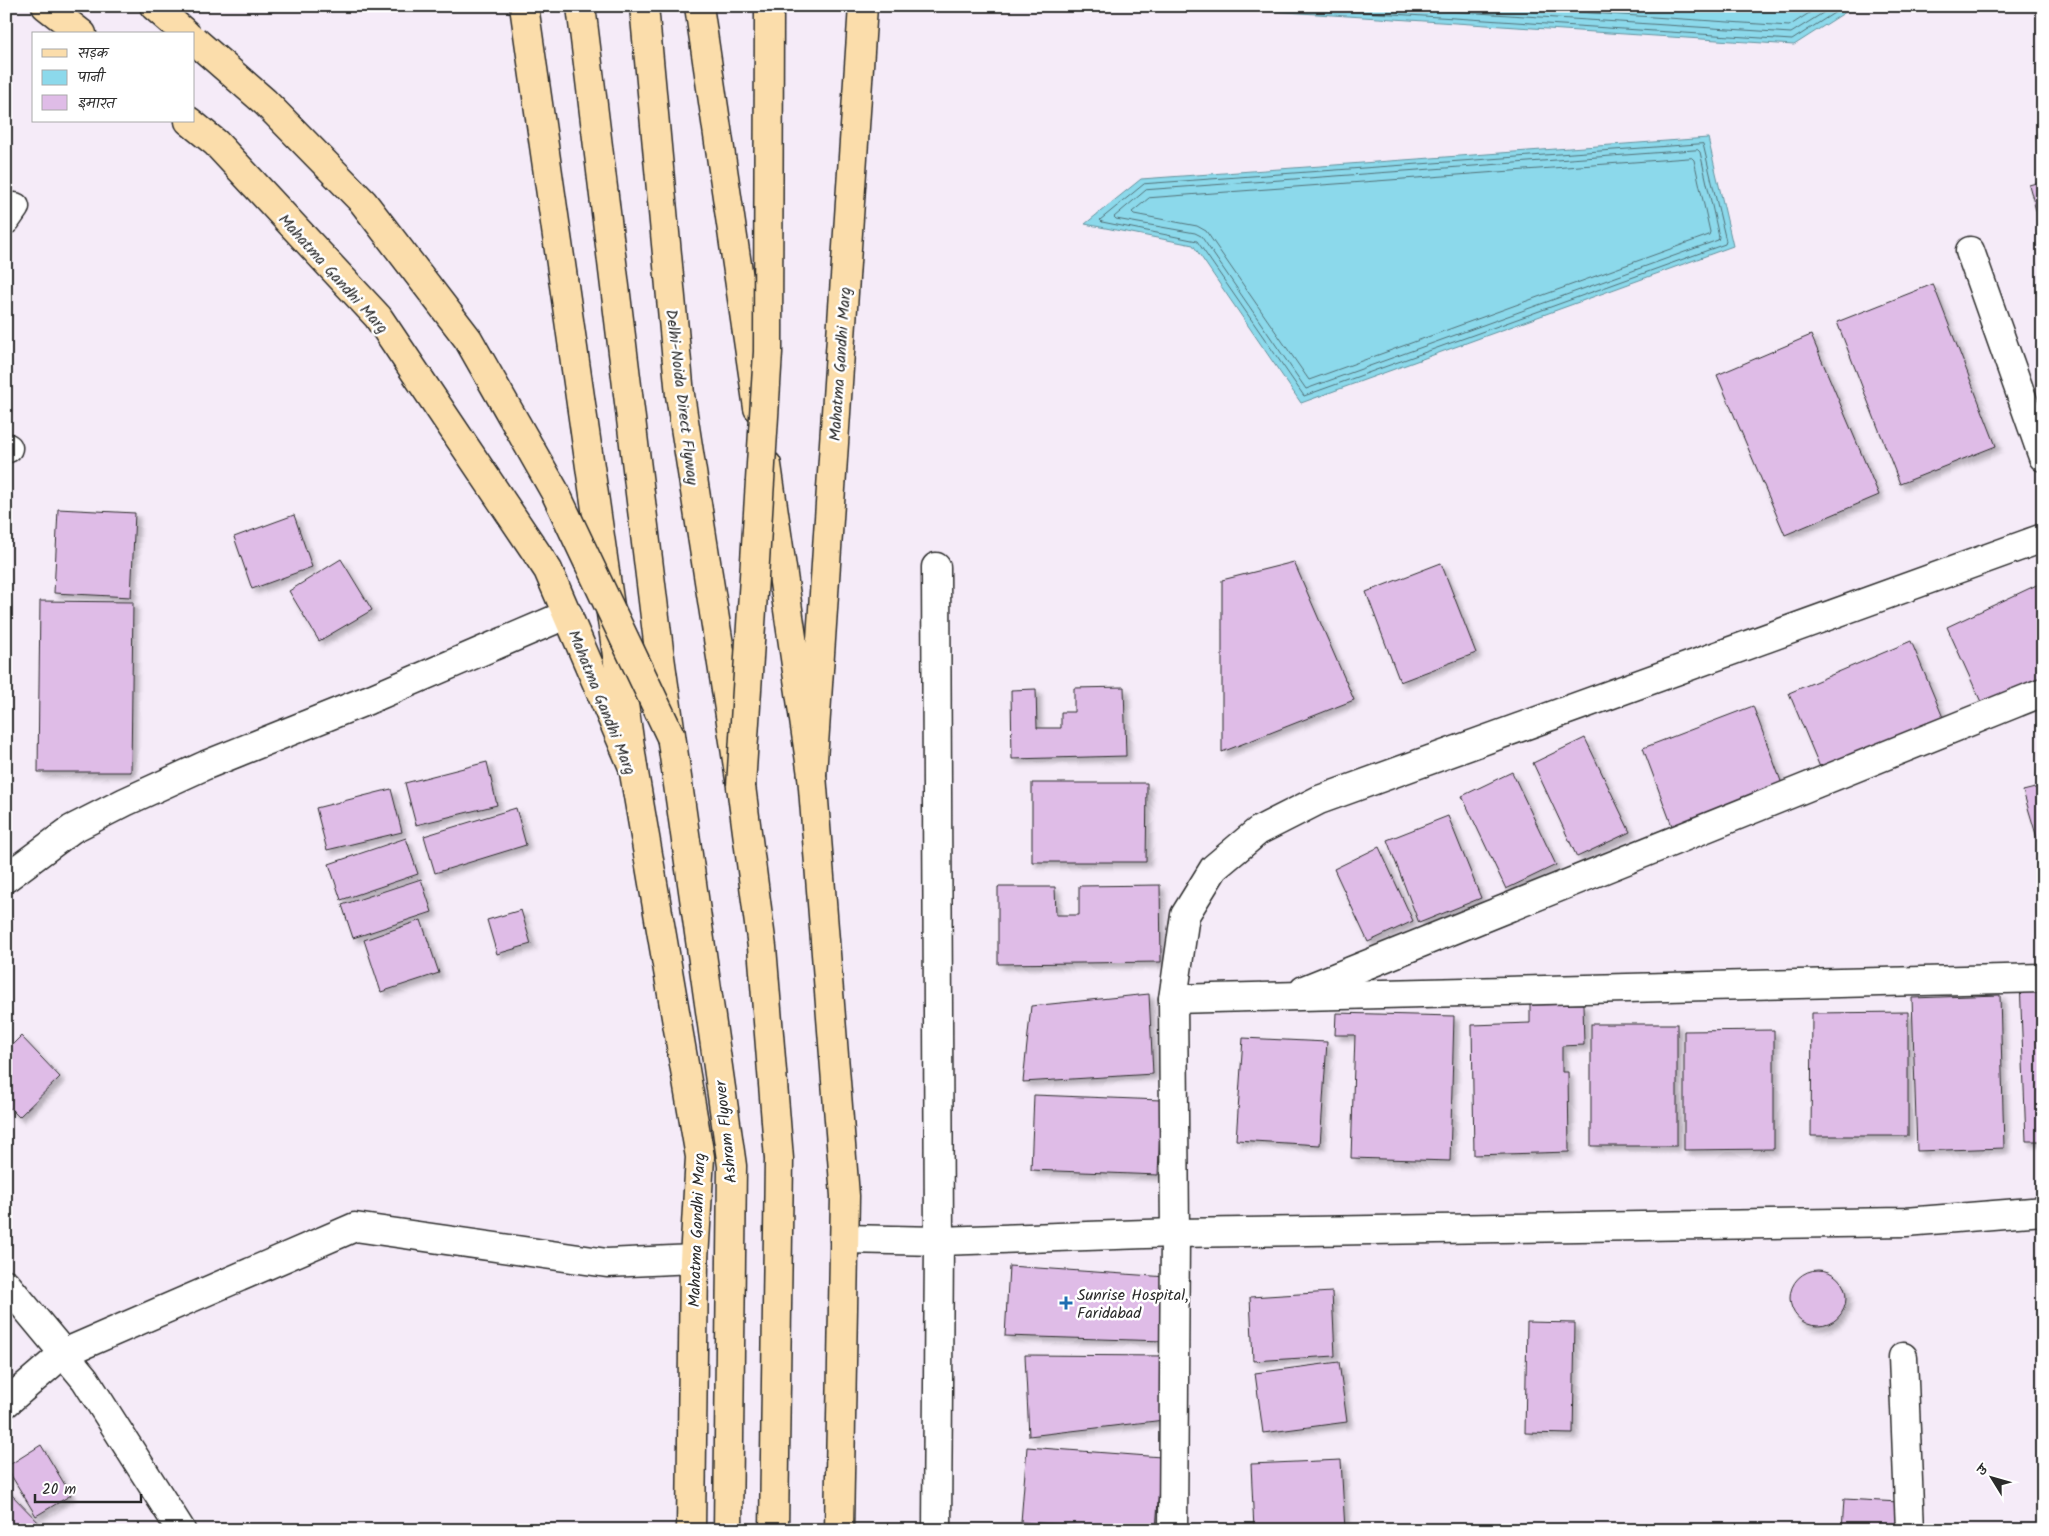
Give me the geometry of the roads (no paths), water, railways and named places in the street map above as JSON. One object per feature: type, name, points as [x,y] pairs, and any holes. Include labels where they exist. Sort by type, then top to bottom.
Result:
[{"type":"main road","points":[[46,6],[79,32]]},
{"type":"main road","points":[[154,6],[184,32]]},
{"type":"main road","points":[[524,6],[633,767]]},
{"type":"main road","points":[[581,6],[671,737]]},
{"type":"main road","name":"Delhi-Noida Direct Flyway","points":[[644,6],[680,395],[741,786]]},
{"type":"main road","points":[[699,6],[812,775]]},
{"type":"main road","points":[[769,6],[768,352],[741,786],[762,948],[779,1159],[774,1530]]},
{"type":"main road","name":"Mahatma Gandhi Marg","points":[[839,1530],[845,1196],[812,775],[863,6]]},
{"type":"main road","points":[[195,41],[265,102],[363,202],[468,338],[555,492],[671,737]]},
{"type":"main road","name":"Mahatma Gandhi Marg","points":[[190,122],[216,143],[378,317],[548,570],[633,767],[700,1157],[694,1259],[691,1530]]},
{"type":"main road","name":"Ashram Flyover","points":[[671,737],[732,1166],[728,1530]]},
{"type":"street","points":[[1970,251],[2043,457]]},
{"type":"street","points":[[1173,1530],[1175,1233],[1173,998],[1185,916],[1214,868],[1258,831],[1319,800],[2043,538]]},
{"type":"street","points":[[936,567],[939,1241],[937,1530]]},
{"type":"street","points":[[6,878],[72,829],[125,802],[568,614]]},
{"type":"street","points":[[1288,997],[2043,692]]},
{"type":"street","points":[[1173,998],[1288,997],[2043,978]]},
{"type":"street","points":[[844,1238],[939,1241],[1175,1233],[1906,1222],[2043,1211]]},
{"type":"street","points":[[6,1403],[64,1353],[355,1227],[607,1263],[694,1259]]},
{"type":"street","points":[[6,1284],[85,1379],[181,1530]]},
{"type":"street","points":[[1903,1357],[1910,1530]]},
{"type":"water","points":[[1236,6],[1855,6],[1794,45],[1255,10]]},
{"type":"water","points":[[1708,138],[1733,246],[1301,403],[1193,245],[1085,224],[1141,179]]},
{"type":"place","name":"Sunrise Hospital, Faridabad","points":[[1066,1303]]}]
